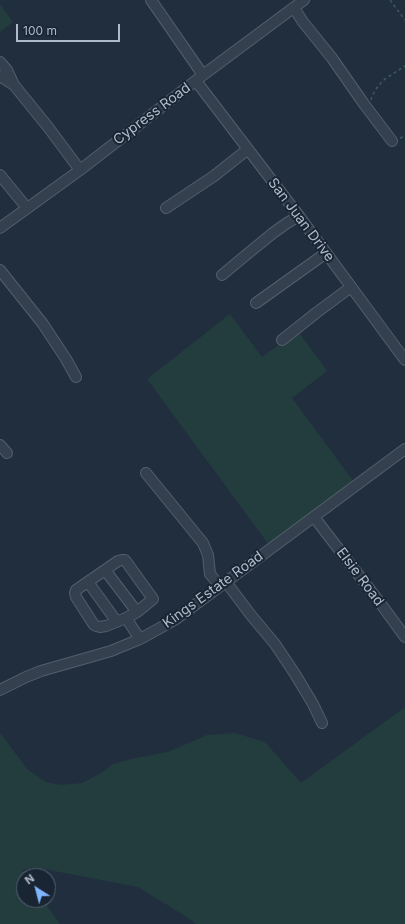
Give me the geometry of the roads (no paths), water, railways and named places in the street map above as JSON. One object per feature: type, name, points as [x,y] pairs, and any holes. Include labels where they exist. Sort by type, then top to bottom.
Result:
[{"type":"street","name":"San Juan Drive","points":[[151,0],[200,78],[248,149],[405,360]]},
{"type":"street","name":"Cypress Road","points":[[0,228],[80,170],[304,0]]},
{"type":"street","points":[[294,8],[392,141]]},
{"type":"street","points":[[0,62],[7,70],[14,85],[80,170]]},
{"type":"street","points":[[0,76],[14,85]]},
{"type":"street","points":[[166,208],[214,176],[248,149]]},
{"type":"street","points":[[0,175],[27,208]]},
{"type":"street","points":[[222,275],[273,233],[299,216]]},
{"type":"street","points":[[256,303],[326,253]]},
{"type":"street","points":[[0,270],[43,324],[76,377]]},
{"type":"street","points":[[282,340],[351,287]]},
{"type":"street","points":[[0,444],[7,453]]},
{"type":"street","name":"Kings Estate Road","points":[[0,690],[41,671],[111,651],[140,639],[176,619],[405,450]]},
{"type":"street","points":[[146,473],[203,542],[208,555],[210,574],[223,584],[275,644],[295,674],[322,722]]},
{"type":"street","name":"Elsie Road","points":[[314,517],[405,637]]},
{"type":"street","points":[[125,560],[153,599],[136,612],[122,620],[100,627],[94,625],[75,593],[76,590],[105,570],[118,561],[125,560]]},
{"type":"street","points":[[105,570],[136,612]]},
{"type":"street","points":[[88,582],[140,639]]}]
